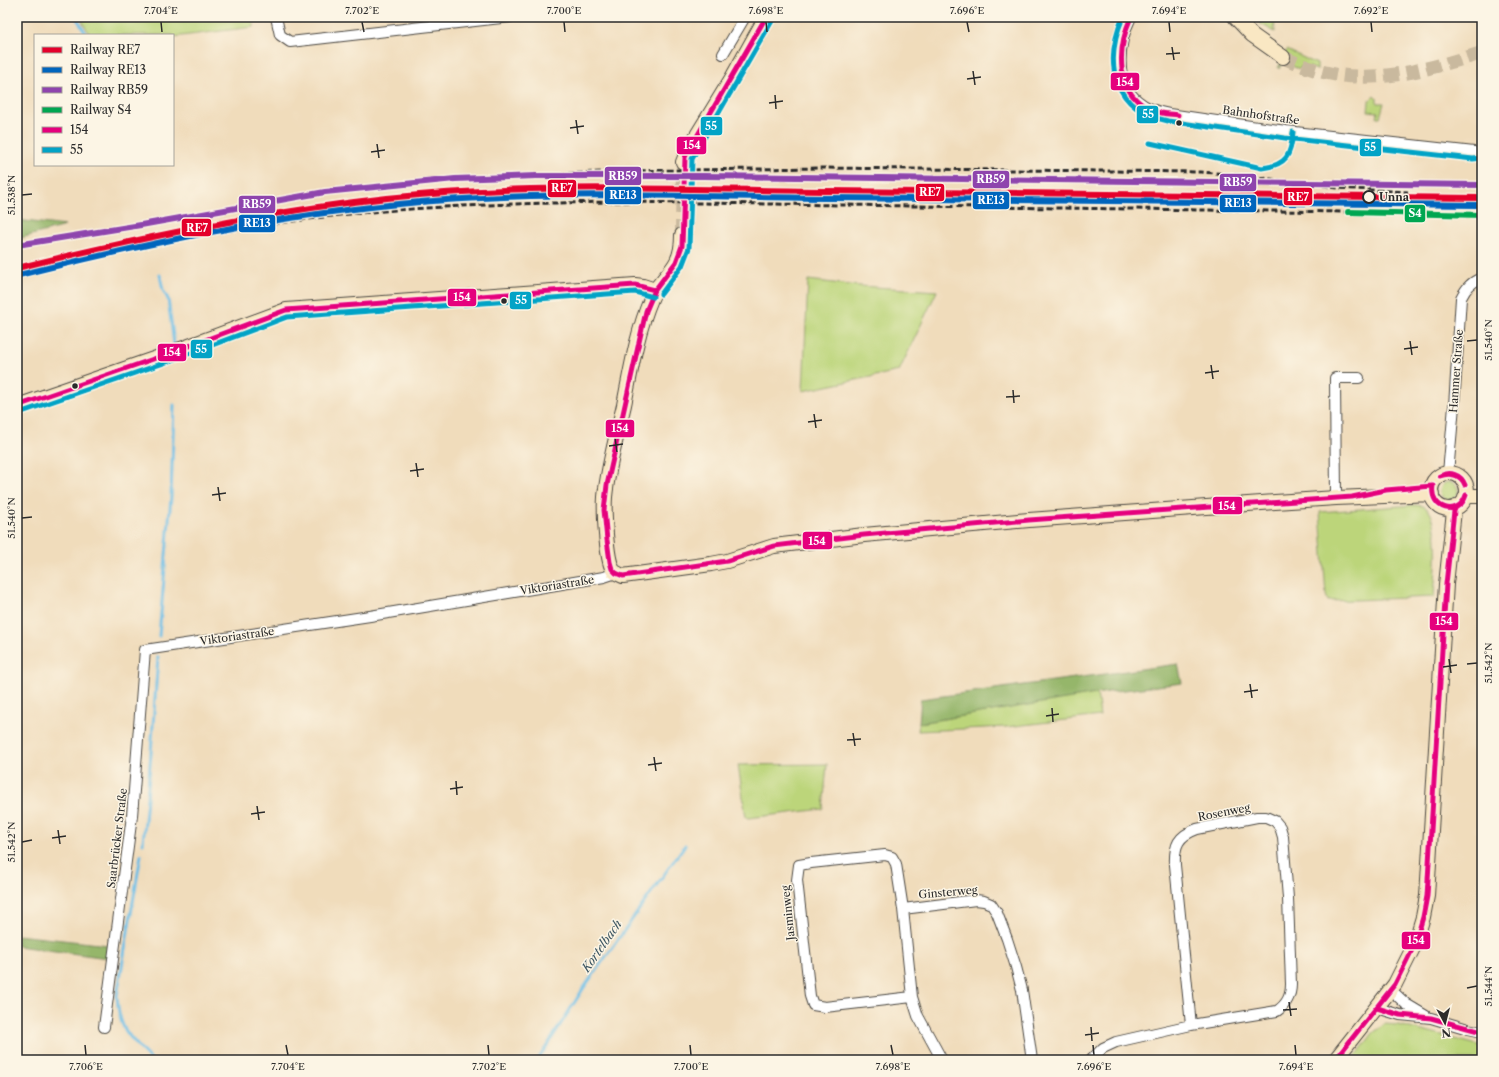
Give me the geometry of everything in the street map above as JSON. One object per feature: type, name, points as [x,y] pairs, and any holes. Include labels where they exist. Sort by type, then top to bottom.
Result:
[{"type":"street","points":[[276,17],[280,35],[290,42],[510,17]]},
{"type":"street","points":[[723,54],[745,17]]},
{"type":"street","points":[[683,162],[688,150],[732,78],[766,17]]},
{"type":"street","name":"Bahnhofstraße","points":[[1131,17],[1122,41],[1120,60],[1122,73],[1132,95],[1138,102],[1152,110],[1169,114],[1286,131],[1474,152]]},
{"type":"street","points":[[1235,17],[1252,35],[1283,57]]},
{"type":"street","points":[[616,573],[612,569],[610,562],[604,510],[605,497],[646,311],[655,290],[676,262],[682,246],[682,235]]},
{"type":"street","name":"Hammer Straße","points":[[1448,473],[1461,298],[1465,289],[1482,278]]},
{"type":"street","points":[[17,406],[162,356],[286,310],[635,286],[643,286],[655,290]]},
{"type":"street","points":[[1336,498],[1335,378],[1359,378]]},
{"type":"street","points":[[1335,1060],[1391,990],[1415,944],[1423,917],[1427,896],[1448,560],[1454,511],[1462,497],[1459,476],[1448,473],[1438,477],[1435,495],[1448,560]]},
{"type":"street","points":[[1435,495],[1448,508],[1462,497],[1482,488]]},
{"type":"street","name":"Viktoriastraße","points":[[145,650],[370,616],[604,577],[616,573],[623,576],[711,564],[727,561],[774,546],[894,532],[1029,520],[1352,497],[1435,495]]},
{"type":"street","points":[[1462,497],[1482,496]]},
{"type":"street","name":"Saarbrücker Straße","points":[[104,1028],[132,816],[145,650]]},
{"type":"street","name":"Rosenweg","points":[[1091,1060],[1103,1048],[1116,1042],[1191,1025],[1277,1011],[1283,1007],[1291,992],[1291,984],[1288,898],[1283,836],[1280,827],[1275,821],[1266,817],[1257,817],[1197,829],[1189,832],[1176,844],[1174,854],[1191,1025]]},
{"type":"street","name":"Jasminweg","points":[[902,908],[896,864],[892,857],[885,855],[799,865],[796,880],[809,989],[813,1005],[825,1007],[912,997]]},
{"type":"street","name":"Ginsterweg","points":[[902,908],[976,900],[991,904],[997,913],[1022,990],[1032,1060]]},
{"type":"street","points":[[902,908],[912,997],[918,1016],[942,1060]]},
{"type":"street","points":[[1391,990],[1406,1004],[1431,1018]]},
{"type":"street","points":[[1377,1008],[1400,1015],[1431,1018],[1482,1032]]},
{"type":"green space","points":[[80,17],[253,17],[254,27],[174,37],[174,34],[89,34]]},
{"type":"green space","points":[[1252,17],[1274,17],[1275,32],[1256,21]]},
{"type":"green space","points":[[1287,50],[1317,64],[1317,70],[1309,67],[1308,70],[1301,67],[1300,69],[1282,63],[1279,69],[1278,68]]},
{"type":"green space","points":[[1374,95],[1377,98],[1377,103],[1384,103],[1380,117],[1377,117],[1378,112],[1368,111],[1369,102]]},
{"type":"green space","points":[[17,220],[65,226],[17,239]]},
{"type":"green space","points":[[808,280],[859,286],[937,291],[899,371],[803,391]]},
{"type":"green space","points":[[1449,482],[1455,485],[1458,491],[1455,497],[1449,500],[1443,497],[1440,491],[1443,485]]},
{"type":"green space","points":[[1415,505],[1425,507],[1430,513],[1434,522],[1436,535],[1436,563],[1434,597],[1328,601],[1326,595],[1320,512]]},
{"type":"green space","points":[[1178,664],[1182,683],[1108,692],[919,723],[921,699]]},
{"type":"green space","points":[[1097,693],[1100,716],[1006,727],[918,731],[919,723]]},
{"type":"green space","points":[[827,764],[823,809],[748,818],[746,817],[738,765]]},
{"type":"green space","points":[[17,935],[108,945],[108,958],[17,946]]},
{"type":"green space","points":[[1385,1024],[1398,1025],[1482,1046],[1482,1060],[1353,1060],[1373,1033]]},
{"type":"waterway","points":[[76,17],[86,34]]},
{"type":"waterway","points":[[160,275],[163,290],[168,299],[174,344]]},
{"type":"waterway","points":[[159,636],[171,497],[174,405]]},
{"type":"waterway","points":[[143,843],[158,657]]},
{"type":"waterway","name":"Kortelbach","points":[[538,1060],[583,989],[685,845]]},
{"type":"waterway","points":[[141,855],[117,996],[120,1017],[126,1032],[151,1060]]},
{"type":"tunnel","points":[[1283,57],[1308,68],[1333,74],[1358,77],[1406,73],[1482,53]]},
{"type":"tunnel","points":[[682,235],[683,162]]},
{"type":"railway","points":[[219,209],[342,189],[455,178],[624,171],[821,168],[1201,172],[1241,175],[1338,188],[1408,192]]},
{"type":"railway","points":[[17,272],[153,245],[276,224],[350,214],[452,207],[623,202],[1348,212]]},
{"type":"rail line","name":"RB59","points":[[17,245],[141,225],[325,192],[455,179],[536,176],[703,176],[1482,185]]},
{"type":"rail line","name":"RE7","points":[[17,268],[109,246],[247,218],[387,198],[498,190],[609,188],[1482,198]]},
{"type":"rail line","name":"RE13","points":[[19,275],[157,243],[296,217],[389,205],[499,197],[610,195],[1482,205]]},
{"type":"rail line","name":"S4","points":[[1348,212],[1482,215]]},
{"type":"transit line","name":"154","points":[[616,573],[612,569],[610,562],[607,540],[604,510],[607,485],[646,311],[655,290],[676,262],[682,246],[685,157],[766,17]]},
{"type":"transit line","name":"55","points":[[1123,17],[1117,35],[1114,52],[1114,68],[1117,82],[1124,96],[1135,107],[1149,115],[1168,121],[1285,138],[1473,159],[1482,158]]},
{"type":"transit line","name":"154","points":[[1131,17],[1123,43],[1122,70],[1125,83],[1141,104],[1157,112],[1178,115]]},
{"type":"transit line","name":"55","points":[[661,294],[682,266],[689,248],[692,159],[772,21]]},
{"type":"transit line","name":"55","points":[[1150,143],[1262,168],[1270,167],[1286,158],[1291,147],[1293,132]]},
{"type":"transit line","name":"154","points":[[17,406],[162,356],[286,310],[635,285],[655,290]]},
{"type":"transit line","name":"55","points":[[19,413],[164,363],[287,317],[635,292],[653,297]]},
{"type":"transit line","name":"154","points":[[1440,476],[1444,474],[1455,474],[1461,478],[1465,485]]},
{"type":"transit line","name":"154","points":[[1440,476],[1448,474],[1455,475],[1461,479],[1465,485]]},
{"type":"transit line","name":"154","points":[[616,573],[623,576],[727,561],[774,546],[864,535],[1029,520],[1352,497],[1386,490],[1432,486]]},
{"type":"transit line","name":"154","points":[[1433,486],[1435,500],[1445,508],[1457,507],[1466,495]]},
{"type":"transit line","name":"154","points":[[1335,1060],[1395,984],[1415,944],[1423,917],[1427,896],[1446,584],[1454,511],[1456,507]]},
{"type":"transit line","name":"154","points":[[1377,1008],[1400,1015],[1431,1018],[1482,1032]]},
{"type":"place","name":"Unna","points":[[1369,197]]}]
